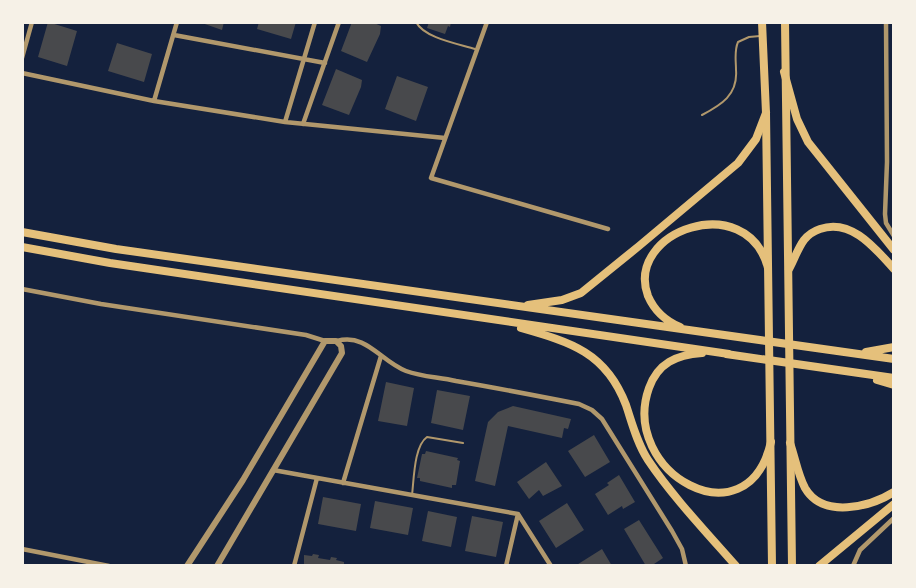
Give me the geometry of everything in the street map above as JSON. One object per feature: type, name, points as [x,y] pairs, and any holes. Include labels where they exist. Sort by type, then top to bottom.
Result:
[{"type":"main road","points":[[762,22],[766,113],[772,566]]},
{"type":"main road","points":[[785,22],[792,566]]},
{"type":"main road","points":[[784,72],[797,119],[808,142],[894,250]]},
{"type":"main road","points":[[519,306],[562,300],[581,293],[738,164],[756,139],[766,113]]},
{"type":"main road","points":[[690,331],[676,326],[664,317],[653,306],[647,293],[645,280],[648,266],[656,250],[665,241],[693,227],[714,224],[730,226],[747,235],[757,244],[768,268]]},
{"type":"main road","points":[[789,269],[808,236],[824,228],[836,227],[852,231],[866,240],[894,269]]},
{"type":"main road","points":[[22,232],[128,251],[894,359]]},
{"type":"main road","points":[[22,247],[111,263],[894,378]]},
{"type":"main road","points":[[490,319],[568,341],[600,363],[620,390],[646,458],[736,566]]},
{"type":"main road","points":[[856,354],[894,347]]},
{"type":"main road","points":[[729,354],[706,353],[681,356],[669,361],[658,370],[650,385],[644,408],[645,428],[652,449],[667,470],[682,481],[704,491],[722,493],[739,489],[749,482],[763,465],[771,442]]},
{"type":"main road","points":[[850,372],[894,385]]},
{"type":"main road","points":[[790,443],[805,488],[814,497],[826,503],[839,507],[860,507],[894,492]]},
{"type":"main road","points":[[819,566],[894,504]]},
{"type":"street","points":[[22,58],[32,22]]},
{"type":"street","points":[[154,101],[177,22]]},
{"type":"street","points":[[285,122],[315,22]]},
{"type":"street","points":[[303,123],[339,22]]},
{"type":"street","points":[[487,22],[431,178],[608,229]]},
{"type":"street","points":[[886,22],[885,214],[886,223],[894,236]]},
{"type":"street","points":[[174,35],[325,63]]},
{"type":"street","points":[[886,70],[894,72]]},
{"type":"street","points":[[22,74],[154,101],[285,122],[446,138]]},
{"type":"street","points":[[887,162],[894,163]]},
{"type":"street","points":[[22,289],[101,304],[306,335],[325,341],[349,339],[361,341],[398,368],[417,375],[579,404],[592,410],[602,419],[662,513],[682,549],[686,566]]},
{"type":"street","points":[[187,566],[243,480],[325,341]]},
{"type":"street","points":[[217,566],[342,353],[341,346],[336,341]]},
{"type":"street","points":[[343,483],[381,356]]},
{"type":"street","points":[[273,470],[518,514],[551,566]]},
{"type":"street","points":[[294,566],[317,478]]},
{"type":"street","points":[[506,566],[518,514]]},
{"type":"street","points":[[854,566],[860,550],[894,518]]},
{"type":"street","points":[[22,549],[109,566]]},
{"type":"lane","points":[[416,22],[427,33],[477,50]]},
{"type":"lane","points":[[702,115],[724,103],[730,94],[735,81],[735,53],[738,42],[749,37],[763,36]]},
{"type":"lane","points":[[412,495],[416,462],[422,440],[432,437],[463,443]]},
{"type":"building","points":[[48,22],[77,31],[67,66],[38,57]]},
{"type":"building","points":[[199,22],[224,22],[222,30]]},
{"type":"building","points":[[259,22],[296,22],[291,39],[257,29]]},
{"type":"building","points":[[352,22],[372,22],[381,26],[380,34],[367,62],[341,51]]},
{"type":"building","points":[[429,22],[451,22],[445,34],[427,28]]},
{"type":"building","points":[[117,43],[152,54],[144,82],[108,71]]},
{"type":"building","points":[[336,69],[362,80],[349,115],[322,105]]},
{"type":"building","points":[[397,76],[428,87],[416,121],[385,109]]},
{"type":"building","points":[[386,382],[414,388],[407,426],[378,421]]},
{"type":"building","points":[[437,390],[470,396],[463,430],[431,423]]},
{"type":"building","points":[[513,406],[571,419],[568,429],[564,428],[562,438],[508,426],[495,486],[475,481],[488,422],[498,412]]},
{"type":"building","points":[[594,435],[610,462],[585,477],[568,451]]},
{"type":"building","points":[[426,451],[458,458],[457,460],[460,461],[456,485],[452,485],[452,488],[420,481],[420,478],[417,478],[422,454]]},
{"type":"building","points":[[546,462],[562,486],[543,496],[539,490],[529,499],[517,482]]},
{"type":"building","points":[[619,475],[635,502],[623,509],[622,506],[608,515],[595,494]]},
{"type":"building","points":[[323,497],[361,504],[356,531],[318,524]]},
{"type":"building","points":[[375,501],[413,508],[408,535],[370,528]]},
{"type":"building","points":[[567,503],[584,530],[556,548],[539,521]]},
{"type":"building","points":[[428,511],[457,517],[451,547],[422,541]]},
{"type":"building","points":[[472,516],[503,522],[496,557],[465,551]]},
{"type":"building","points":[[639,520],[663,558],[651,566],[646,566],[624,529]]},
{"type":"building","points":[[602,549],[612,566],[575,566]]},
{"type":"building","points":[[313,554],[319,555],[318,558],[330,560],[331,557],[337,558],[336,560],[344,562],[344,566],[304,566],[304,555],[312,556]]}]
